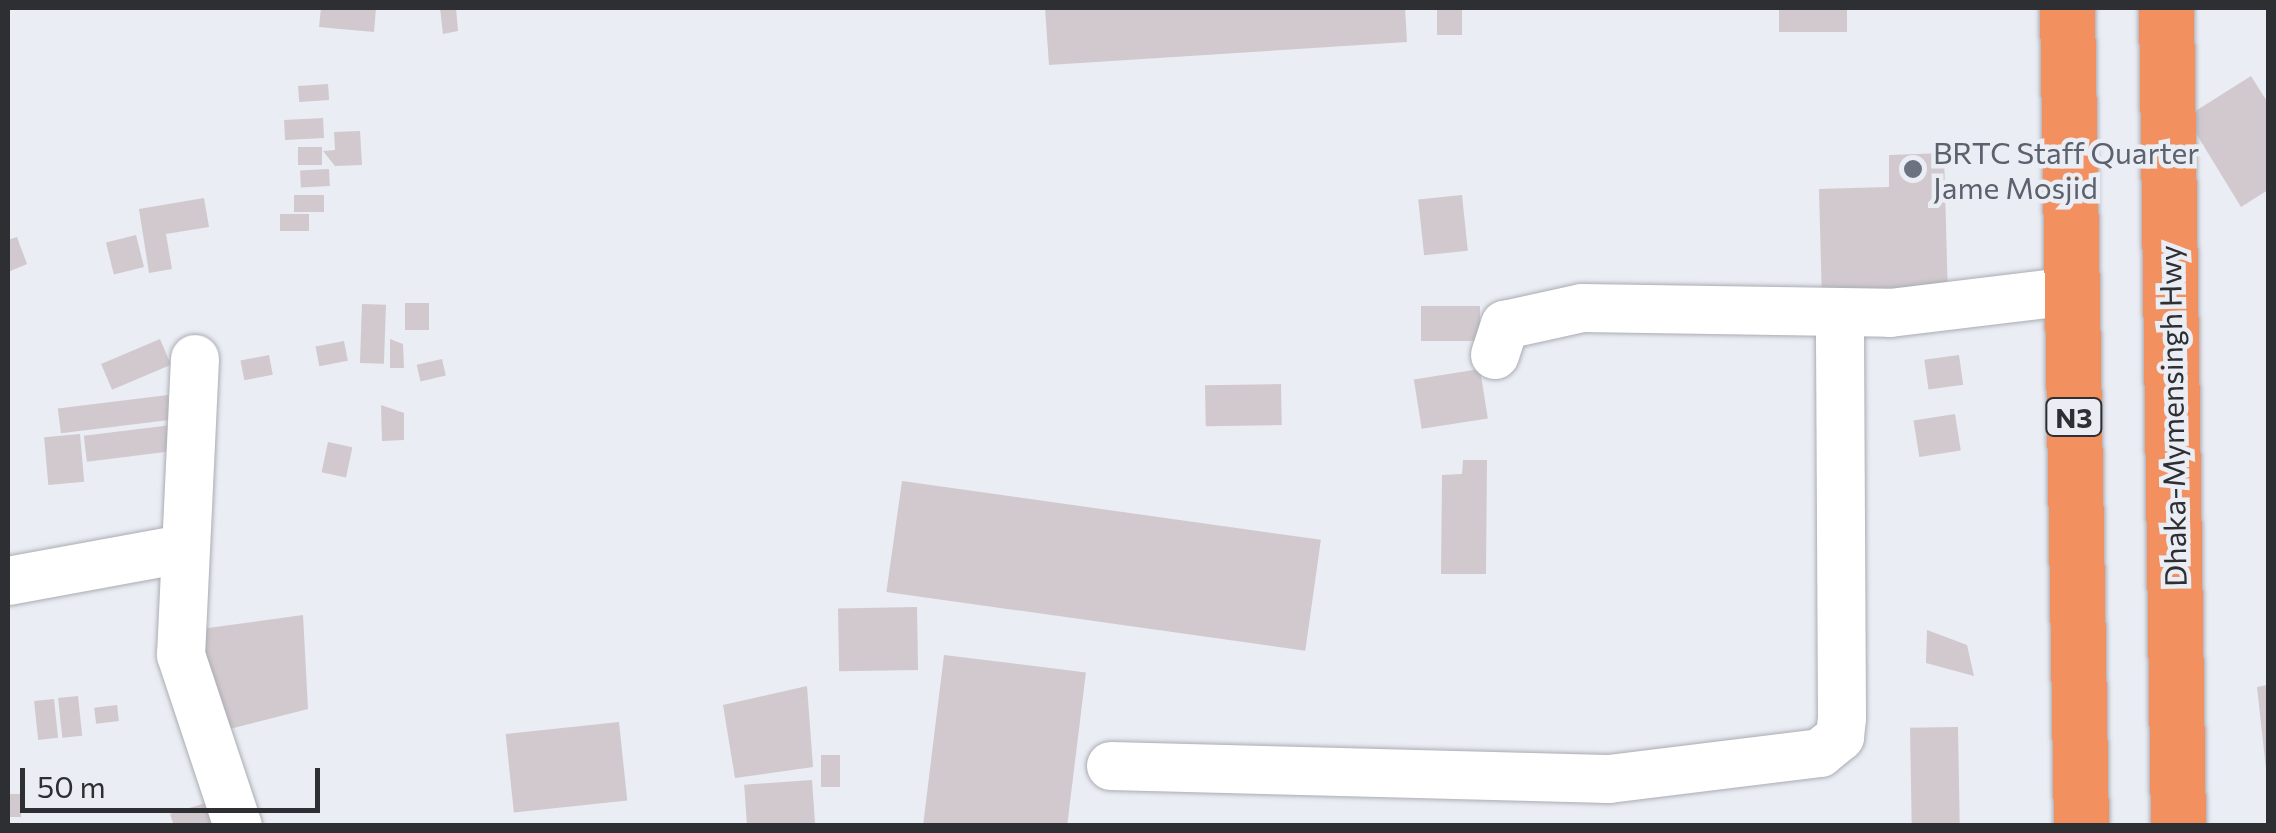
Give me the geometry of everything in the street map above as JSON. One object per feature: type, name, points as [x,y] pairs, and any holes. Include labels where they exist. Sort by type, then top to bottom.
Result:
[{"type":"highway","name":"N3","points":[[2068,8],[2081,826]]},
{"type":"highway","name":"Dhaka-Mymensingh Hwy","points":[[2166,8],[2178,826]]},
{"type":"street","points":[[1495,354],[1505,325],[1582,308],[1840,312],[2072,290]]},
{"type":"street","points":[[1111,766],[1610,779],[1820,753],[1840,737],[1842,718],[1840,312]]},
{"type":"street","points":[[195,359],[181,654],[238,826]]},
{"type":"street","points":[[8,581],[184,548]]},
{"type":"building","points":[[321,8],[376,8],[374,32],[319,27]]},
{"type":"building","points":[[440,8],[456,8],[458,31],[443,34]]},
{"type":"building","points":[[1045,8],[1405,8],[1407,42],[1049,65]]},
{"type":"building","points":[[1437,8],[1462,8],[1462,35],[1437,35]]},
{"type":"building","points":[[1779,8],[1847,8],[1847,32],[1779,32]]},
{"type":"building","points":[[2251,76],[2268,103],[2268,190],[2241,207],[2186,117]]},
{"type":"building","points":[[328,84],[329,100],[299,102],[298,86]]},
{"type":"building","points":[[323,118],[324,138],[285,140],[284,120]]},
{"type":"building","points":[[360,131],[362,165],[335,166],[323,151],[335,150],[334,132]]},
{"type":"building","points":[[298,147],[322,147],[322,165],[298,165]]},
{"type":"building","points":[[1944,153],[1948,298],[1822,302],[1819,189],[1889,187],[1889,155]]},
{"type":"building","points":[[329,169],[330,186],[301,187],[300,171]]},
{"type":"building","points":[[294,195],[324,195],[324,212],[294,212]]},
{"type":"building","points":[[1462,195],[1468,251],[1424,255],[1418,200]]},
{"type":"building","points":[[204,198],[209,227],[166,234],[172,269],[149,273],[139,209]]},
{"type":"building","points":[[280,214],[309,214],[309,231],[280,231]]},
{"type":"building","points":[[136,235],[144,267],[114,275],[106,242]]},
{"type":"building","points":[[17,237],[27,264],[8,272],[8,240]]},
{"type":"building","points":[[405,303],[429,303],[429,330],[405,330]]},
{"type":"building","points":[[362,304],[386,305],[384,364],[360,363]]},
{"type":"building","points":[[1421,306],[1480,306],[1480,341],[1421,341]]},
{"type":"building","points":[[160,339],[171,365],[112,390],[101,364]]},
{"type":"building","points":[[390,339],[403,344],[404,368],[390,368]]},
{"type":"building","points":[[344,341],[348,361],[319,366],[316,347]]},
{"type":"building","points":[[269,355],[273,375],[244,380],[241,361]]},
{"type":"building","points":[[1959,355],[1963,385],[1929,390],[1924,360]]},
{"type":"building","points":[[442,359],[446,376],[420,381],[417,365]]},
{"type":"building","points":[[1480,369],[1488,418],[1422,429],[1414,379]]},
{"type":"building","points":[[1281,384],[1282,425],[1206,426],[1205,385]]},
{"type":"building","points":[[168,395],[171,420],[61,433],[58,409]]},
{"type":"building","points":[[381,405],[404,413],[404,440],[382,441]]},
{"type":"building","points":[[1955,414],[1961,451],[1919,457],[1914,421]]},
{"type":"building","points":[[180,424],[183,450],[87,462],[84,436]]},
{"type":"building","points":[[80,434],[84,482],[48,485],[44,437]]},
{"type":"building","points":[[328,442],[352,447],[346,478],[322,472]]},
{"type":"building","points":[[1463,460],[1487,460],[1486,574],[1441,574],[1442,475],[1462,474]]},
{"type":"building","points":[[902,481],[1321,540],[1305,651],[886,592]]},
{"type":"building","points":[[917,607],[918,670],[839,671],[838,608]]},
{"type":"building","points":[[303,615],[308,709],[214,733],[186,631]]},
{"type":"building","points":[[1927,630],[1967,645],[1974,676],[1926,663]]},
{"type":"building","points":[[944,655],[1086,672],[1067,826],[923,826]]},
{"type":"building","points":[[2268,685],[2268,769],[2266,769],[2257,687]]},
{"type":"building","points":[[807,686],[813,767],[735,778],[723,705]]},
{"type":"building","points":[[78,696],[82,736],[62,738],[58,698]]},
{"type":"building","points":[[54,699],[58,738],[38,740],[34,701]]},
{"type":"building","points":[[117,705],[119,721],[96,724],[94,708]]},
{"type":"building","points":[[619,722],[627,801],[514,812],[506,734]]},
{"type":"building","points":[[1958,727],[1960,826],[1912,826],[1910,728]]},
{"type":"building","points":[[821,755],[840,755],[840,787],[821,787]]},
{"type":"building","points":[[812,780],[815,826],[747,826],[744,785]]},
{"type":"building","points":[[8,794],[21,794],[21,817],[8,817]]},
{"type":"building","points":[[215,800],[223,826],[174,826],[170,814]]},
{"type":"place","name":"BRTC Staff Quarter Jame Mosjid","points":[[1913,169]]}]
